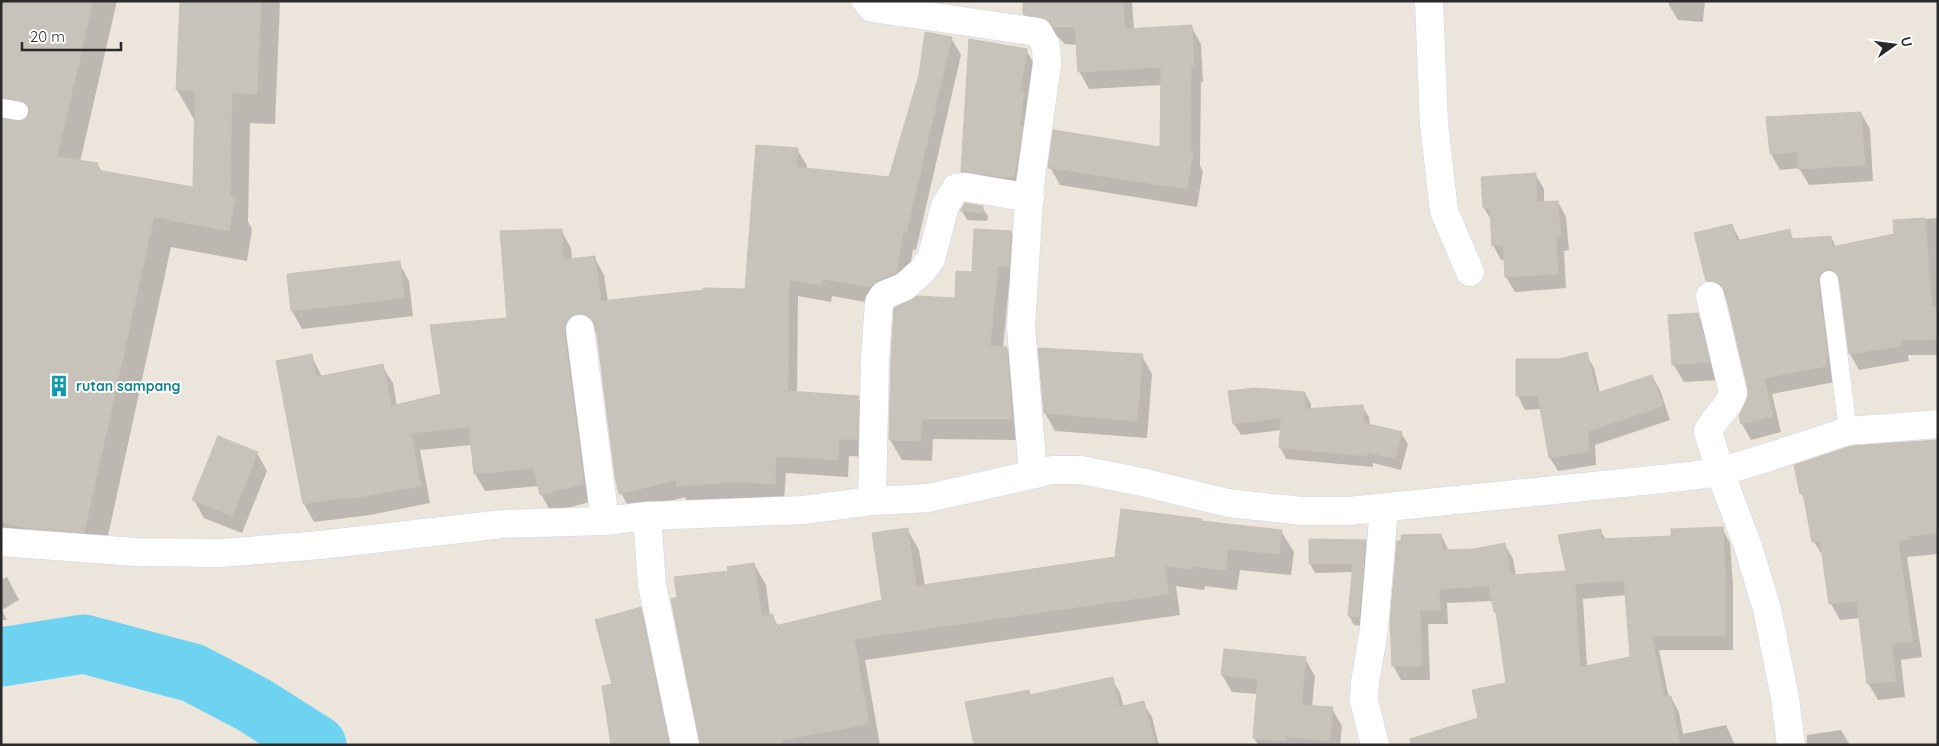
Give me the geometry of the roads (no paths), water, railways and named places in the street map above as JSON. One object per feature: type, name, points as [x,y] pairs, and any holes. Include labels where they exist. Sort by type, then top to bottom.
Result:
[{"type":"street","points":[[866,1],[872,8],[1038,32],[1046,46],[1047,64],[1030,185],[1021,327],[1033,474]]},
{"type":"street","points":[[1429,1],[1434,124],[1444,212],[1470,272]]},
{"type":"street","points":[[872,502],[875,358],[879,303],[884,295],[904,287],[921,272],[931,259],[944,206],[956,188],[965,186],[1030,198]]},
{"type":"street","points":[[1710,296],[1732,393],[1729,404],[1708,431],[1720,472],[1748,546],[1767,609],[1785,698],[1790,745]]},
{"type":"street","points":[[580,329],[605,521]]},
{"type":"street","points":[[1,542],[135,552],[221,553],[320,545],[503,524],[605,521],[647,516],[803,510],[928,498],[1053,470],[1081,470],[1142,482],[1228,503],[1302,511],[1349,511],[1720,472],[1769,458],[1848,431],[1938,424]]},
{"type":"street","points":[[1375,745],[1364,701],[1364,692],[1374,629],[1384,508]]},
{"type":"street","points":[[647,516],[652,585],[685,745]]},
{"type":"lane","points":[[1,108],[19,111]]},
{"type":"lane","points":[[1829,280],[1848,431]]},
{"type":"waterway","points":[[1,657],[84,644],[193,673],[254,705],[317,745]]},
{"type":"place","name":"rutan sampang","points":[[59,386]]}]
